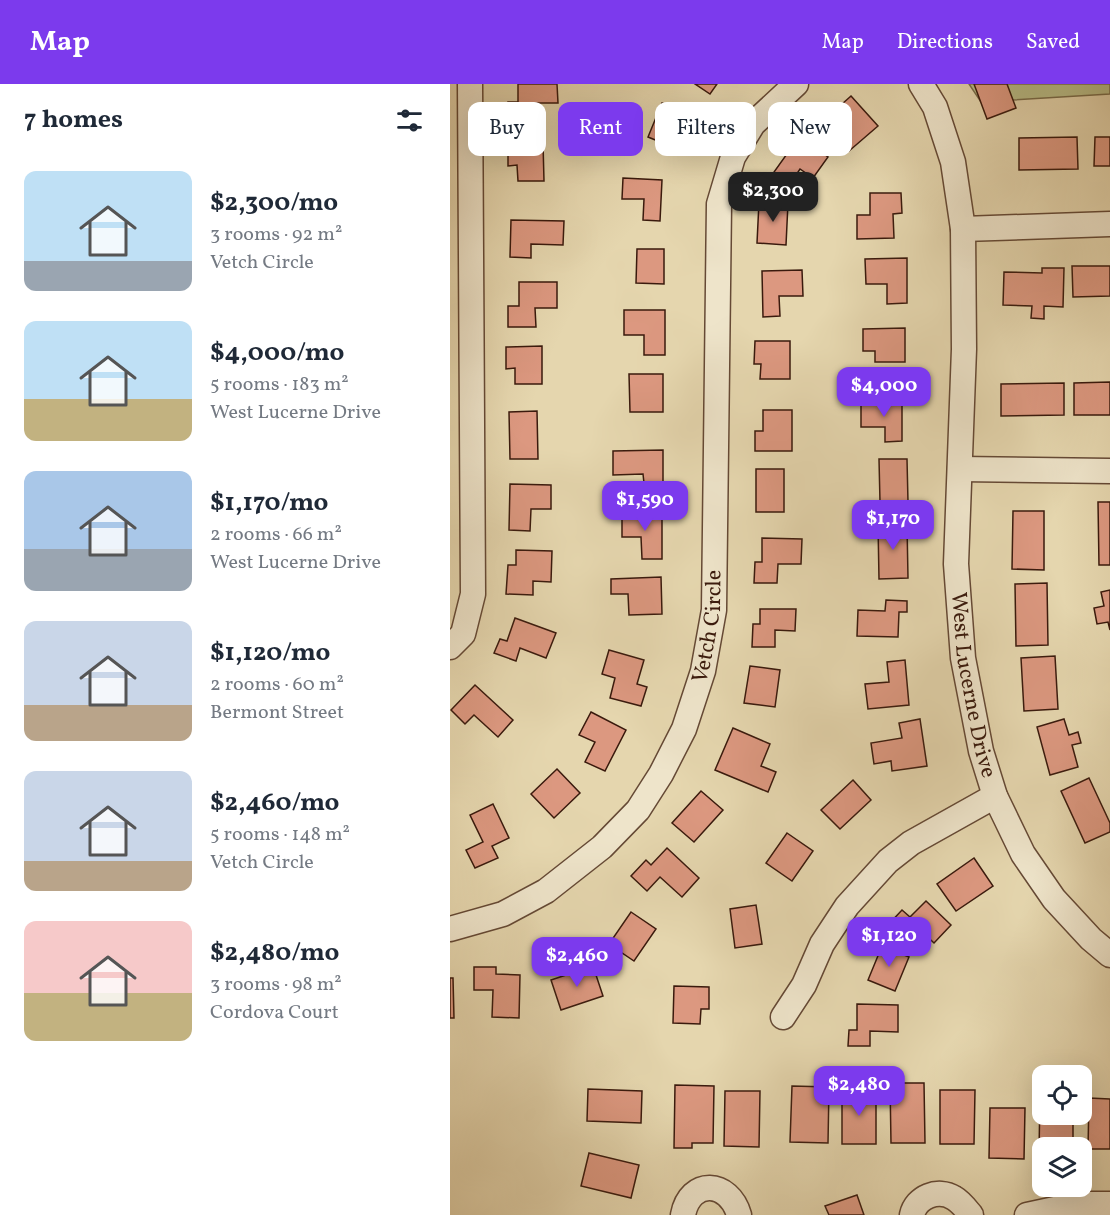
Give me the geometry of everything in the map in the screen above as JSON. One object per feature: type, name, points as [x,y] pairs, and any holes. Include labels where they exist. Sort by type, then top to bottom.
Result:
[{"type":"street","points":[[450,647],[463,634],[473,594],[470,84]]},
{"type":"street","name":"Vetch Circle","points":[[450,928],[502,914],[546,891],[602,847],[638,810],[661,774],[684,729],[703,671],[714,610],[718,204],[733,157],[753,124],[796,84]]},
{"type":"street","name":"West Lucerne Drive","points":[[921,84],[935,107],[953,162],[963,229],[964,349],[956,564],[963,658],[981,751],[995,796],[1023,854],[1054,899],[1091,939],[1110,954]]},
{"type":"street","points":[[963,229],[1110,224]]},
{"type":"street","points":[[960,469],[1110,471]]},
{"type":"street","points":[[783,1017],[804,986],[822,944],[846,906],[888,861],[911,843],[995,796]]},
{"type":"street","points":[[683,1215],[686,1203],[691,1197],[702,1190],[711,1188],[730,1196],[739,1215]]},
{"type":"street","points":[[912,1215],[918,1202],[936,1194],[947,1194],[954,1197],[971,1215]]},
{"type":"street","points":[[1027,1215],[1078,1204],[1110,1204]]},
{"type":"green space","points":[[969,84],[1110,84],[1110,94],[981,102]]},
{"type":"building","points":[[518,84],[557,84],[558,103],[518,102]]},
{"type":"building","points":[[695,84],[717,84],[710,94]]},
{"type":"building","points":[[974,84],[1007,84],[1016,108],[987,119]]},
{"type":"building","points":[[851,96],[878,126],[852,148],[852,102],[844,102]]},
{"type":"building","points":[[655,120],[655,140],[648,137]]},
{"type":"building","points":[[1077,137],[1078,169],[1019,170],[1019,138]]},
{"type":"building","points":[[1095,137],[1110,137],[1110,166],[1094,166]]},
{"type":"building","points":[[508,156],[543,156],[544,181],[518,181],[517,165],[508,166]]},
{"type":"building","points":[[785,156],[828,157],[813,178],[800,169],[790,184],[774,172]]},
{"type":"building","points":[[623,178],[662,180],[660,221],[643,220],[644,199],[622,199]]},
{"type":"building","points":[[870,193],[901,193],[902,213],[893,214],[894,238],[857,239],[857,215],[870,215]]},
{"type":"building","points":[[759,202],[788,203],[786,245],[757,243]]},
{"type":"building","points":[[511,220],[564,221],[563,245],[531,244],[531,258],[510,257]]},
{"type":"building","points":[[637,249],[664,249],[664,284],[636,283]]},
{"type":"building","points":[[907,258],[907,303],[887,304],[887,284],[866,284],[865,259]]},
{"type":"building","points":[[1072,266],[1110,266],[1110,296],[1073,297]]},
{"type":"building","points":[[1042,268],[1064,268],[1063,307],[1044,306],[1044,319],[1031,318],[1032,306],[1003,305],[1004,272],[1042,273]]},
{"type":"building","points":[[802,270],[803,296],[779,296],[780,316],[763,317],[762,271]]},
{"type":"building","points":[[519,282],[557,282],[557,308],[535,308],[536,327],[508,327],[508,306],[519,306]]},
{"type":"building","points":[[624,310],[665,310],[665,355],[644,355],[644,335],[624,335]]},
{"type":"building","points":[[905,328],[905,362],[875,362],[875,351],[863,351],[863,329]]},
{"type":"building","points":[[755,341],[790,341],[790,379],[760,379],[761,364],[754,364]]},
{"type":"building","points":[[542,346],[542,384],[515,384],[515,368],[506,369],[506,347]]},
{"type":"building","points":[[629,374],[663,374],[663,412],[630,412]]},
{"type":"building","points":[[1110,382],[1110,415],[1074,415],[1074,383]]},
{"type":"building","points":[[1064,383],[1064,415],[1001,416],[1001,384]]},
{"type":"building","points":[[861,402],[902,402],[902,441],[885,442],[885,427],[861,427]]},
{"type":"building","points":[[763,410],[792,410],[792,451],[755,451],[755,431],[763,431]]},
{"type":"building","points":[[537,411],[538,459],[510,459],[509,412]]},
{"type":"building","points":[[663,450],[663,483],[644,483],[643,474],[613,475],[613,451]]},
{"type":"building","points":[[879,459],[907,459],[908,502],[880,502]]},
{"type":"building","points":[[756,469],[784,469],[784,512],[756,512]]},
{"type":"building","points":[[510,484],[551,485],[551,509],[531,509],[530,531],[509,530]]},
{"type":"building","points":[[1098,502],[1110,502],[1110,565],[1099,565]]},
{"type":"building","points":[[1013,511],[1044,511],[1044,570],[1012,569]]},
{"type":"building","points":[[622,512],[662,512],[662,559],[642,559],[641,537],[622,537]]},
{"type":"building","points":[[878,524],[907,524],[908,578],[879,579]]},
{"type":"building","points":[[762,538],[802,539],[801,564],[778,564],[777,583],[754,583],[755,562],[762,562]]},
{"type":"building","points":[[516,550],[552,551],[551,582],[533,581],[533,595],[506,594],[508,565],[516,565]]},
{"type":"building","points":[[661,577],[662,614],[629,615],[628,594],[611,594],[611,579]]},
{"type":"building","points":[[1047,583],[1048,645],[1016,646],[1015,584]]},
{"type":"building","points":[[1110,590],[1110,630],[1108,622],[1097,624],[1094,608],[1104,606],[1101,592]]},
{"type":"building","points":[[886,600],[907,601],[907,612],[899,612],[898,637],[857,636],[858,610],[885,611]]},
{"type":"building","points":[[760,609],[796,609],[795,631],[775,630],[775,647],[752,647],[753,624],[760,624]]},
{"type":"building","points":[[515,618],[556,633],[546,658],[520,648],[516,661],[494,653],[500,639],[507,641]]},
{"type":"building","points":[[609,650],[644,660],[637,684],[647,687],[641,706],[610,698],[615,678],[602,674]]},
{"type":"building","points":[[1055,656],[1058,709],[1024,711],[1021,658]]},
{"type":"building","points":[[905,660],[909,705],[868,709],[865,684],[889,682],[887,662]]},
{"type":"building","points":[[750,666],[780,670],[775,707],[744,703]]},
{"type":"building","points":[[475,685],[513,720],[498,737],[474,715],[465,724],[451,710]]},
{"type":"building","points":[[591,712],[626,730],[605,771],[585,762],[595,742],[579,735]]},
{"type":"building","points":[[920,719],[927,766],[892,771],[891,761],[874,764],[871,743],[902,738],[899,723]]},
{"type":"building","points":[[1064,719],[1069,735],[1078,732],[1081,743],[1072,745],[1078,767],[1050,775],[1037,727]]},
{"type":"building","points":[[733,728],[770,744],[761,766],[776,772],[768,792],[715,770]]},
{"type":"building","points":[[557,769],[580,793],[554,818],[531,794]]},
{"type":"building","points":[[1089,778],[1110,823],[1110,832],[1085,843],[1061,791]]},
{"type":"building","points":[[853,780],[871,800],[840,829],[821,810]]},
{"type":"building","points":[[701,791],[723,810],[694,842],[672,823]]},
{"type":"building","points":[[493,804],[509,838],[492,846],[498,858],[475,868],[466,850],[483,842],[470,815]]},
{"type":"building","points":[[787,833],[813,851],[792,881],[766,863]]},
{"type":"building","points":[[667,848],[699,878],[682,897],[660,877],[647,891],[631,876],[646,860],[651,865]]},
{"type":"building","points":[[974,858],[993,886],[956,911],[937,884]]},
{"type":"building","points":[[926,901],[951,925],[934,943],[918,928],[904,942],[887,926],[902,910],[910,917]]},
{"type":"building","points":[[756,905],[762,944],[735,948],[730,909]]},
{"type":"building","points":[[631,912],[656,929],[634,961],[609,944]]},
{"type":"building","points":[[882,946],[909,957],[895,991],[868,980]]},
{"type":"building","points":[[593,966],[603,996],[561,1010],[551,980]]},
{"type":"building","points":[[474,967],[496,967],[496,974],[520,975],[519,1018],[492,1017],[493,990],[474,990]]},
{"type":"building","points":[[450,978],[453,978],[454,1018],[450,1018]]},
{"type":"building","points":[[674,986],[709,987],[709,1009],[701,1009],[700,1024],[673,1023]]},
{"type":"building","points":[[857,1004],[898,1005],[898,1032],[870,1031],[870,1046],[848,1046],[849,1030],[857,1030]]},
{"type":"building","points":[[890,1083],[924,1083],[925,1143],[891,1143]]},
{"type":"building","points":[[675,1085],[714,1086],[713,1143],[692,1143],[692,1148],[674,1148]]},
{"type":"building","points":[[792,1086],[829,1087],[828,1143],[790,1142]]},
{"type":"building","points":[[588,1089],[642,1091],[641,1123],[587,1121]]},
{"type":"building","points":[[940,1090],[975,1090],[974,1144],[940,1144]]},
{"type":"building","points":[[725,1091],[760,1091],[759,1147],[724,1146]]},
{"type":"building","points":[[842,1091],[876,1091],[876,1144],[842,1144]]},
{"type":"building","points":[[1092,1098],[1110,1099],[1110,1149],[1092,1149],[1092,1137],[1088,1137],[1088,1125],[1092,1125]]},
{"type":"building","points":[[990,1108],[1025,1108],[1024,1159],[989,1158]]},
{"type":"building","points":[[1039,1125],[1073,1125],[1073,1137],[1039,1137]]},
{"type":"building","points":[[589,1153],[639,1165],[631,1198],[581,1186]]},
{"type":"building","points":[[857,1195],[864,1215],[829,1215],[825,1206]]}]
